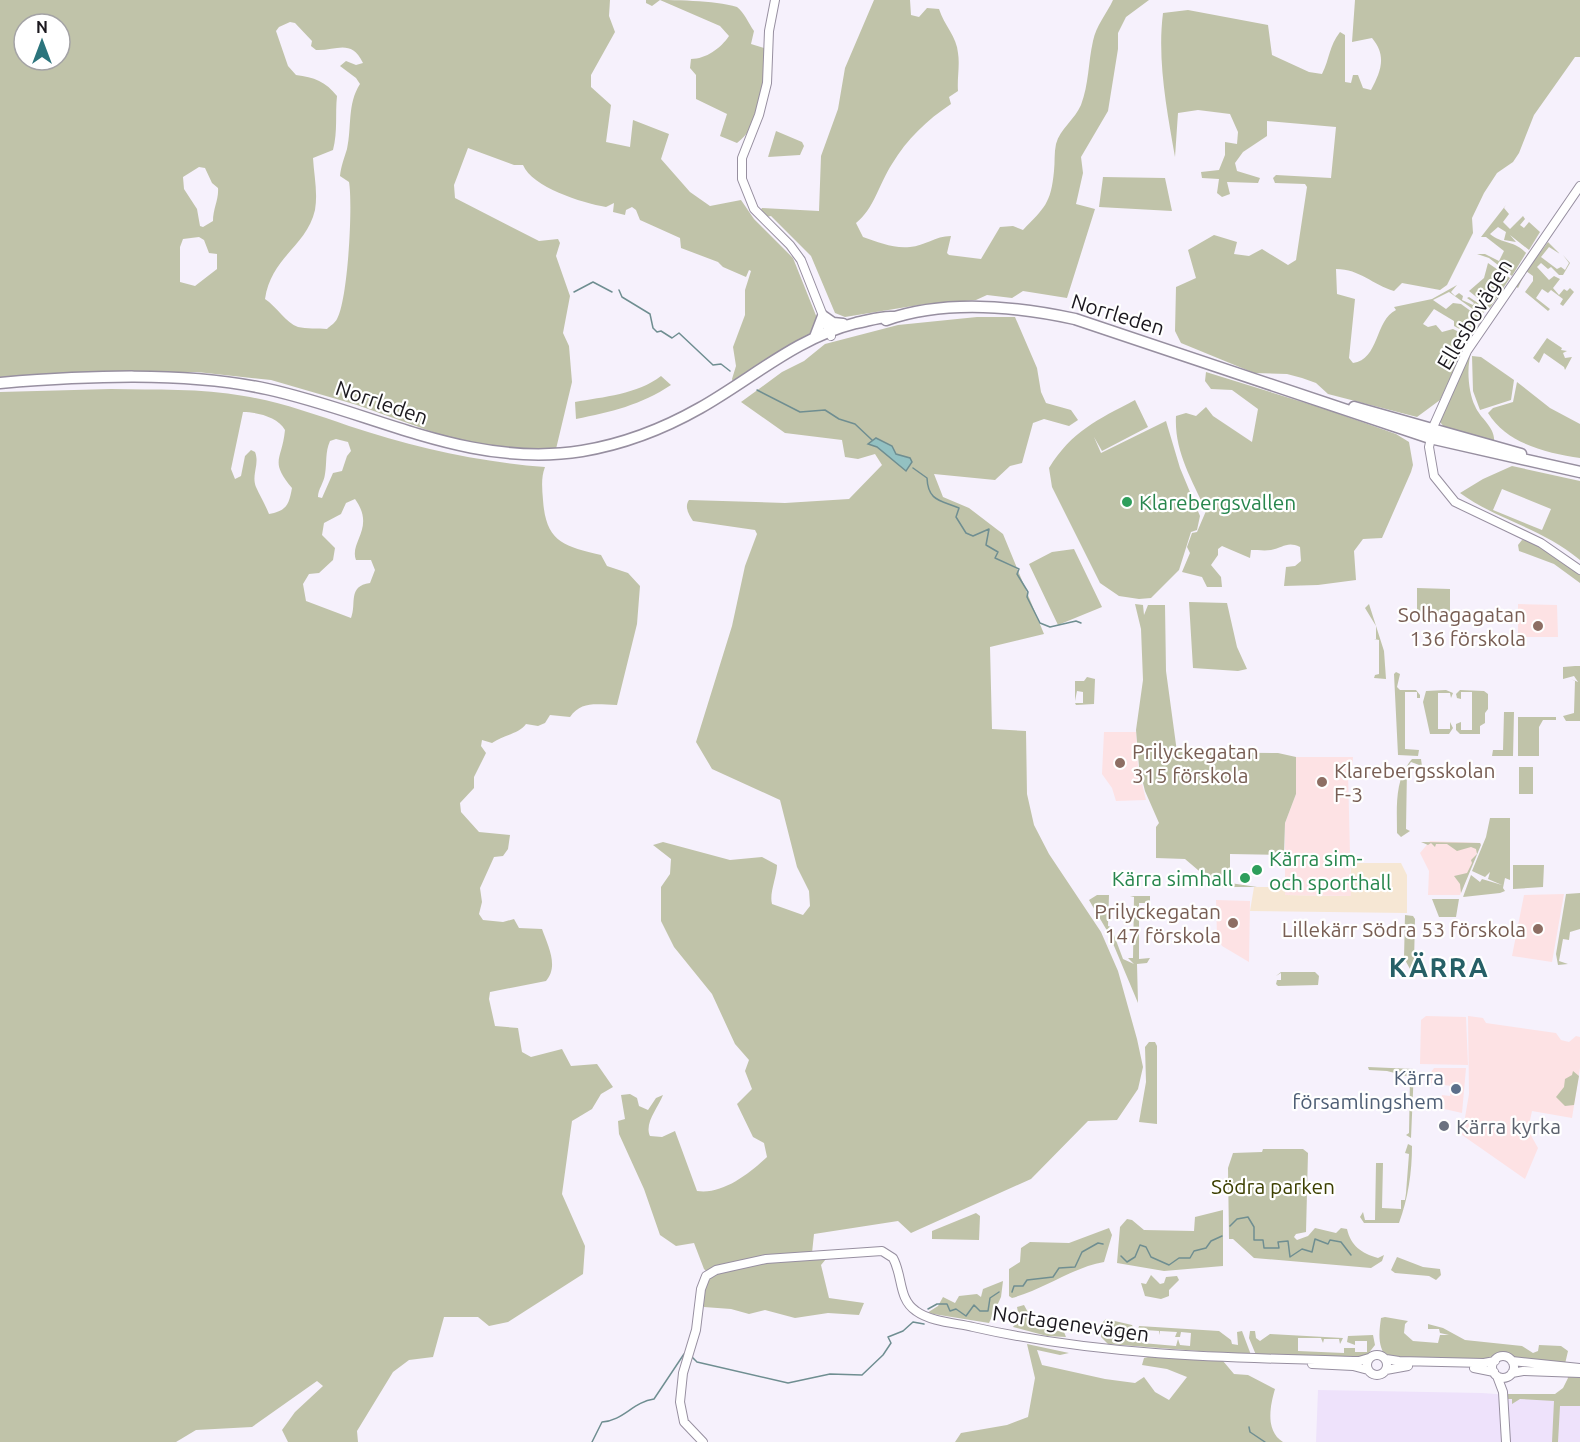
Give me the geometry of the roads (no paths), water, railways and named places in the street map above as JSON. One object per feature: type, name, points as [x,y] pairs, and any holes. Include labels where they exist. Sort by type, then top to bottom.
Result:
[{"type":"highway","name":"Norrleden","points":[[0,383],[125,378],[241,385],[315,400],[454,446],[495,453],[537,455],[580,451],[637,437],[678,420],[830,333],[858,323],[956,308],[1037,312],[1096,325],[1208,364],[1431,433],[1580,472]]},
{"type":"highway","points":[[815,337],[823,316],[838,324],[858,323]]},
{"type":"highway","name":"Norrleden","points":[[738,386],[788,351],[815,337],[893,317]]},
{"type":"highway","name":"Norrleden","points":[[1431,433],[1580,465]]},
{"type":"street","points":[[775,0],[770,24],[767,83],[759,115],[742,158],[742,179],[754,209],[790,244],[801,260],[830,333]]},
{"type":"street","name":"Ellesbovägen","points":[[1580,186],[1477,336],[1431,433],[1431,466],[1448,496],[1461,506],[1541,543],[1580,570]]},
{"type":"street","name":"Nortagenevägen","points":[[703,1442],[683,1420],[680,1398],[685,1363],[697,1325],[702,1284],[706,1276],[716,1270],[766,1258],[878,1251],[888,1254],[896,1264],[907,1303],[916,1311],[928,1317],[1036,1340],[1096,1348],[1359,1366],[1377,1375],[1400,1366],[1481,1368],[1496,1374],[1510,1375],[1523,1371],[1580,1373]]},
{"type":"street","name":"Nortagenevägen","points":[[1289,1360],[1359,1361],[1377,1354],[1386,1359],[1399,1361],[1484,1364],[1503,1356],[1512,1361],[1580,1368]]},
{"type":"street","points":[[1368,1370],[1369,1358]]},
{"type":"street","points":[[1386,1359],[1386,1370]]},
{"type":"street","points":[[1495,1361],[1496,1374],[1503,1392],[1506,1442]]},
{"type":"street","points":[[1503,1392],[1510,1375],[1512,1361]]},
{"type":"waterway","points":[[574,292],[593,282],[612,292]]},
{"type":"waterway","points":[[619,290],[622,297],[650,314],[653,328],[657,332],[661,331],[672,338],[679,333],[713,365],[721,364],[730,371]]},
{"type":"waterway","points":[[757,390],[800,412],[825,410],[839,419],[855,424],[872,440]]},
{"type":"waterway","points":[[913,468],[927,478],[930,491],[936,499],[959,508],[956,517],[966,533],[973,536],[989,529],[986,545],[998,552],[995,558],[1019,569],[1017,574],[1028,592],[1027,597],[1040,623],[1050,627],[1076,621],[1081,623]]},
{"type":"waterway","points":[[1230,1226],[1237,1219],[1248,1217],[1254,1227],[1254,1240],[1263,1240],[1264,1248],[1279,1248],[1278,1242],[1288,1241],[1290,1257],[1302,1249],[1312,1252],[1315,1239],[1328,1244],[1330,1240],[1341,1242],[1351,1255]]},
{"type":"waterway","points":[[1121,1256],[1127,1262],[1135,1257],[1140,1245],[1146,1247],[1151,1257],[1169,1265],[1179,1258],[1190,1258],[1194,1251],[1206,1248],[1211,1241],[1222,1236]]},
{"type":"waterway","points":[[1012,1292],[1014,1286],[1023,1286],[1027,1280],[1053,1277],[1059,1268],[1075,1267],[1082,1252],[1098,1243],[1103,1244]]},
{"type":"waterway","points":[[928,1309],[937,1304],[947,1304],[950,1311],[956,1309],[966,1316],[974,1305],[980,1311],[988,1311],[990,1298],[999,1292]]},
{"type":"waterway","points":[[692,1357],[697,1362],[788,1383],[830,1374],[862,1375],[883,1355],[891,1343],[888,1337],[903,1331],[913,1322],[924,1324]]},
{"type":"waterway","points":[[592,1442],[602,1422],[616,1418],[654,1399],[684,1354]]},
{"type":"waterway","points":[[1249,1427],[1250,1432],[1265,1442]]},
{"type":"place","name":"Klarebergsvallen","points":[[1127,502]]},
{"type":"place","name":"Solhagagatan 136 förskola","points":[[1538,626]]},
{"type":"place","name":"Prilyckegatan 315 förskola","points":[[1120,763]]},
{"type":"place","name":"Klarebergsskolan F-3","points":[[1322,782]]},
{"type":"place","name":"Kärra sim- och sporthall","points":[[1257,870]]},
{"type":"place","name":"Kärra simhall","points":[[1245,878]]},
{"type":"place","name":"Prilyckegatan 147 förskola","points":[[1233,923]]},
{"type":"place","name":"Lillekärr Södra 53 förskola","points":[[1538,929]]},
{"type":"place","name":"Kärra församlingshem","points":[[1456,1089]]},
{"type":"place","name":"Kärra kyrka","points":[[1444,1126]]},
{"type":"district","name":"KÄRRA","points":[[1439,967]]},
{"type":"park label","name":"Södra parken","points":[[1273,1186]]}]
